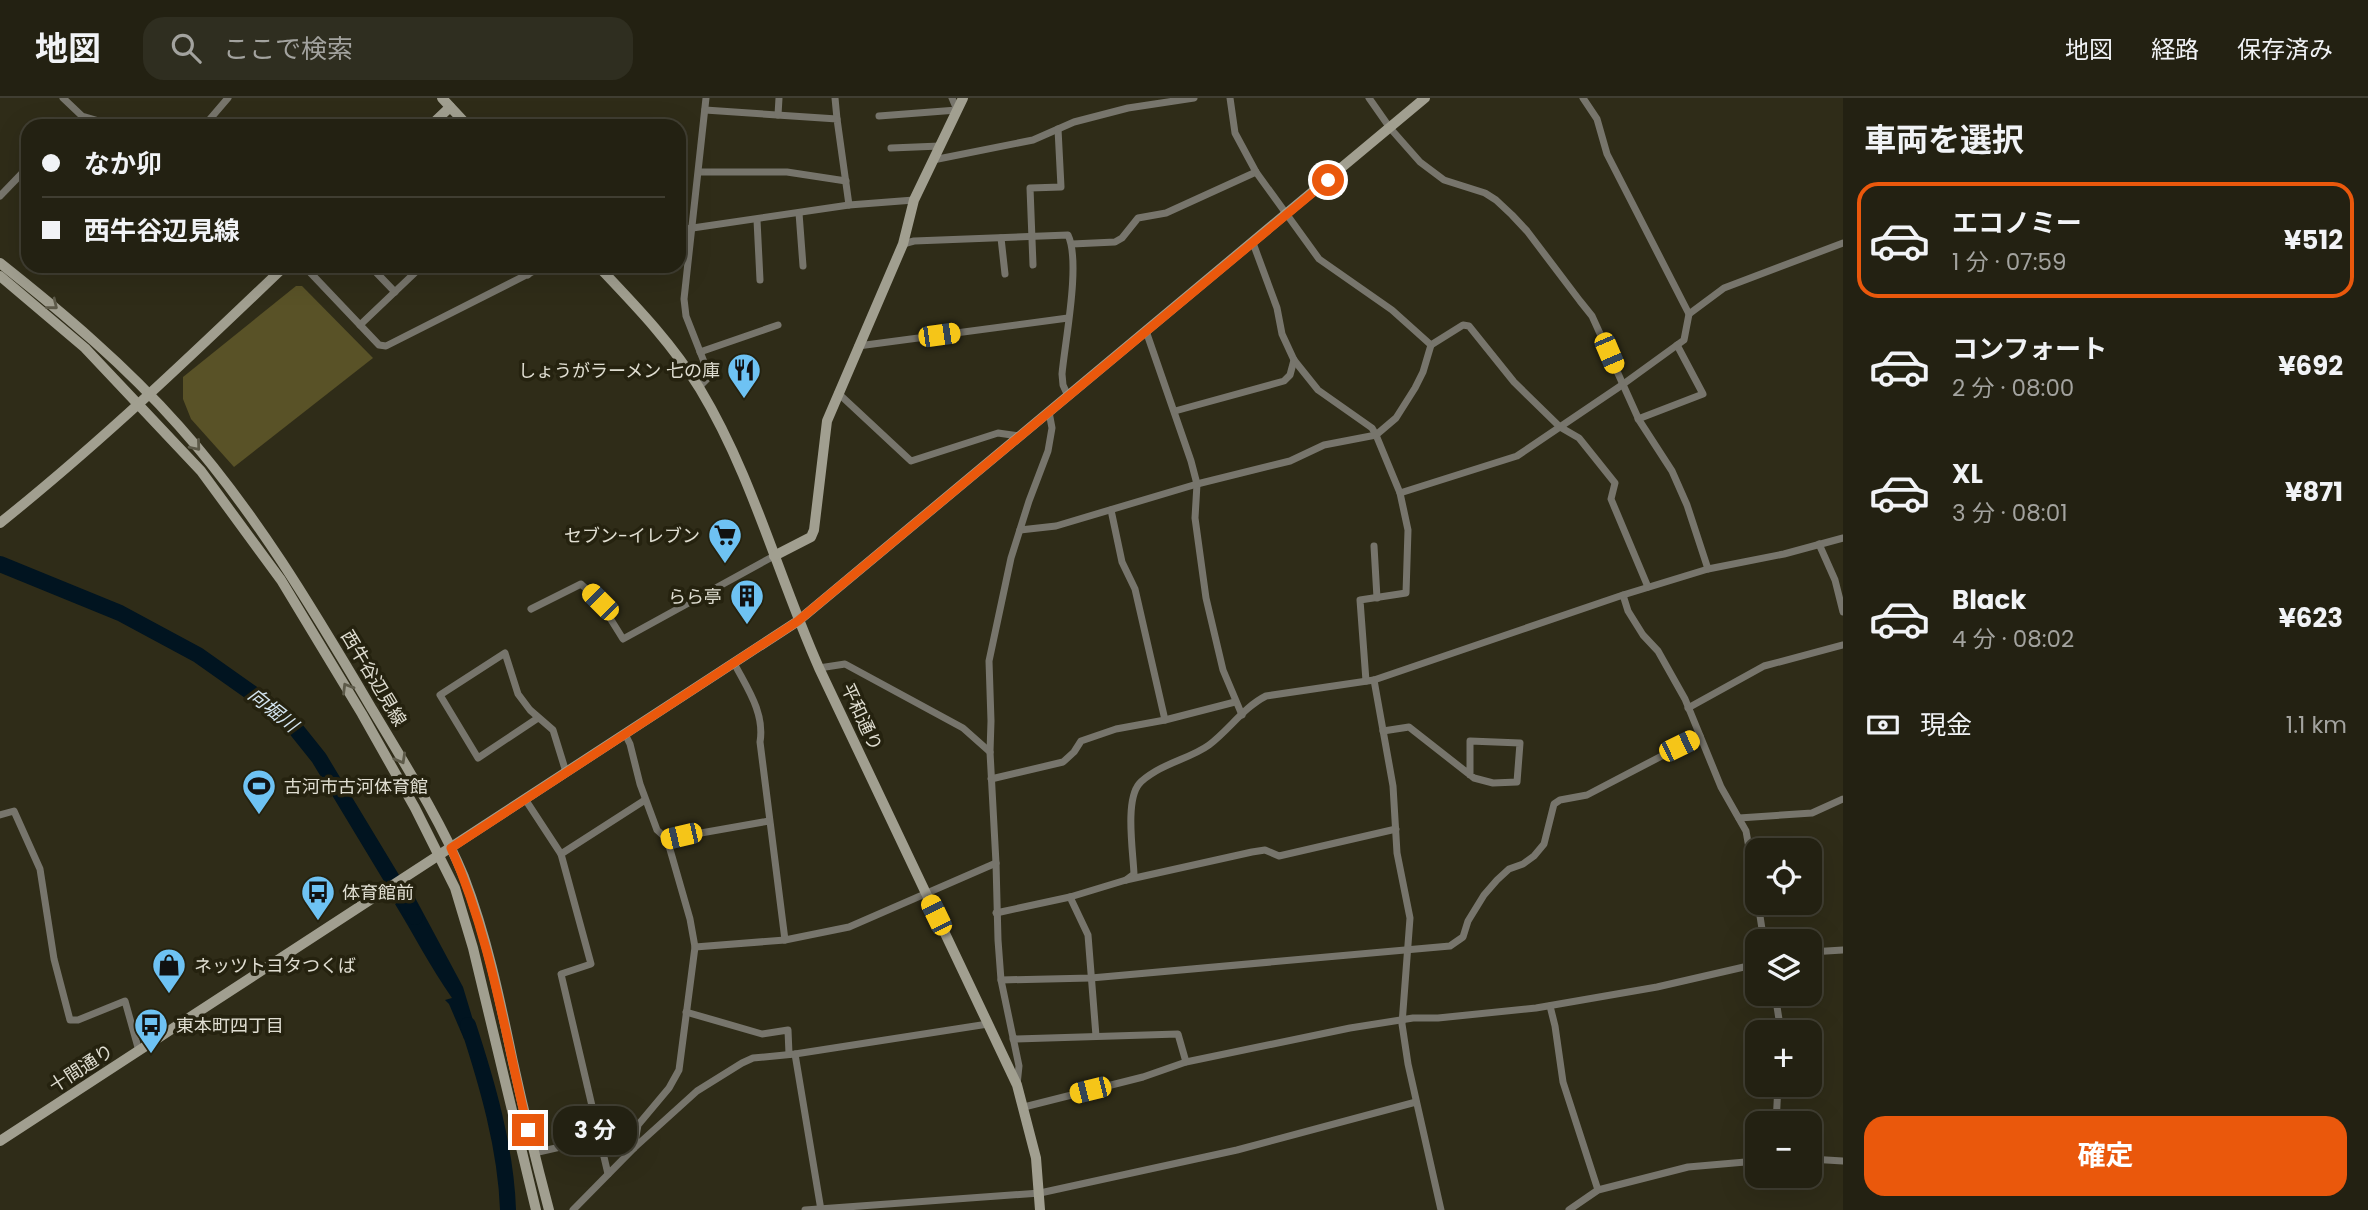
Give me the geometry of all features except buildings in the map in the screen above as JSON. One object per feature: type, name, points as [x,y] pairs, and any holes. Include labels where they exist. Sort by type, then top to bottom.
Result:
[{"type":"street","points":[[63,98],[82,116],[92,119]]},
{"type":"street","points":[[210,119],[228,98]]},
{"type":"street","points":[[699,387],[708,372],[684,308],[706,98]]},
{"type":"street","points":[[778,115],[779,98]]},
{"type":"street","points":[[835,98],[849,205]]},
{"type":"street","points":[[952,98],[957,110]]},
{"type":"street","points":[[531,609],[581,584],[600,602],[623,639],[811,537],[827,421],[903,244],[914,200],[963,98]]},
{"type":"street","points":[[1123,98],[1128,108]]},
{"type":"street","points":[[933,160],[1033,140],[1074,122],[1128,108],[1194,98]]},
{"type":"street","points":[[1230,98],[1235,133],[1256,172],[1319,258],[1392,310],[1431,345]]},
{"type":"street","points":[[1369,98],[1390,128],[1420,162],[1444,180],[1485,193],[1496,200],[1527,231],[1591,316],[1638,418],[1672,471],[1687,505],[1708,569]]},
{"type":"street","name":"十間通り","points":[[0,1141],[798,621],[1425,98]]},
{"type":"street","points":[[1399,494],[1517,456],[1684,340],[1689,314],[1607,154],[1597,119],[1583,98]]},
{"type":"street","points":[[435,119],[446,102],[462,119]]},
{"type":"street","points":[[705,110],[838,119]]},
{"type":"street","points":[[879,116],[957,110]]},
{"type":"street","points":[[1033,265],[1030,188],[1061,187],[1058,129]]},
{"type":"street","points":[[891,148],[940,146]]},
{"type":"street","points":[[699,173],[787,172],[846,181]]},
{"type":"street","points":[[1072,244],[1115,242],[1122,238],[1138,218],[1166,213],[1256,172]]},
{"type":"street","points":[[0,196],[21,174]]},
{"type":"street","points":[[686,229],[849,205],[914,200]]},
{"type":"street","points":[[799,213],[803,266]]},
{"type":"street","points":[[757,220],[760,280]]},
{"type":"street","points":[[903,244],[914,241],[1068,235],[1072,244],[1072,296],[1062,374],[1068,396]]},
{"type":"street","points":[[1001,238],[1005,274]]},
{"type":"street","points":[[1253,243],[1277,308],[1282,334],[1294,360],[1318,390],[1373,428],[1399,494],[1408,530],[1406,593],[1360,600],[1370,681],[1384,730],[1393,786],[1397,853],[1410,918],[1402,1019],[1408,1063],[1441,1210]]},
{"type":"street","points":[[1689,314],[1724,288],[1843,243]]},
{"type":"street","name":"西牛谷辺見線","points":[[0,262],[61,312],[151,395],[212,465],[257,524],[340,653],[451,848],[477,915],[549,1210]]},
{"type":"street","points":[[0,523],[140,405],[278,273]]},
{"type":"street","points":[[311,273],[379,345],[386,346],[532,273]]},
{"type":"street","points":[[377,273],[396,292]]},
{"type":"street","name":"平和通り","points":[[604,273],[657,330],[699,387],[737,459],[798,621],[819,668],[1017,1085],[1036,1158],[1040,1210]]},
{"type":"street","points":[[360,325],[414,274]]},
{"type":"street","name":"西牛谷辺見線","points":[[0,276],[76,341],[201,471],[281,580],[362,714],[440,855],[455,888],[473,948],[536,1210]]},
{"type":"street","points":[[859,346],[1068,318]]},
{"type":"street","points":[[700,352],[778,325]]},
{"type":"street","points":[[1020,530],[1056,526],[1197,484],[1290,461],[1324,445],[1376,435],[1396,418],[1415,388],[1431,345],[1463,325],[1469,326],[1514,382],[1560,427],[1579,438],[1615,483],[1611,499],[1648,587]]},
{"type":"street","points":[[1146,331],[1175,411],[1197,484],[1195,519],[1206,598],[1216,646],[1241,715]]},
{"type":"street","points":[[1638,418],[1703,394],[1677,345]]},
{"type":"street","points":[[1175,411],[1284,380],[1290,375],[1294,360]]},
{"type":"street","points":[[838,393],[911,461],[998,433],[1019,436]]},
{"type":"street","points":[[1017,1085],[1019,1066],[1001,980],[996,913],[996,863],[989,752],[989,661],[1011,558],[1028,501],[1048,451],[1052,428],[1049,412]]},
{"type":"street","points":[[1111,510],[1122,562],[1135,589],[1165,720]]},
{"type":"street","points":[[1126,880],[1134,874],[1131,809],[1140,783],[1155,771],[1206,747],[1259,700],[1279,693],[1370,681],[1648,587],[1708,569],[1784,554],[1843,538]]},
{"type":"street","points":[[1819,544],[1835,580],[1843,612]]},
{"type":"street","points":[[1374,546],[1377,598]]},
{"type":"street","points":[[1623,595],[1628,611],[1643,635],[1658,651],[1688,708],[1721,787],[1747,838]]},
{"type":"street","points":[[1688,708],[1764,666],[1843,645]]},
{"type":"street","points":[[538,718],[478,758],[440,695],[505,653],[518,694],[538,718],[553,730],[566,772]]},
{"type":"street","points":[[734,663],[760,719],[760,742],[785,940]]},
{"type":"street","points":[[819,668],[845,664],[963,728],[989,752]]},
{"type":"street","points":[[991,779],[1063,762],[1081,741],[1116,729],[1235,702]]},
{"type":"street","points":[[1384,730],[1409,727],[1470,775],[1493,783],[1517,782],[1520,743],[1470,741],[1470,775]]},
{"type":"street","points":[[625,734],[645,800],[657,830],[667,839],[682,886],[695,947],[679,1070],[669,1088],[638,1125],[634,1148]]},
{"type":"street","points":[[1001,980],[1091,978],[1450,946],[1462,937],[1473,912],[1497,880],[1509,869],[1534,856],[1544,844],[1554,804],[1560,800],[1587,795],[1700,736]]},
{"type":"street","points":[[525,799],[561,854],[591,964],[561,974],[608,1174]]},
{"type":"street","points":[[1739,818],[1812,813],[1843,799]]},
{"type":"street","points":[[561,854],[645,800]]},
{"type":"street","points":[[0,815],[15,811],[40,869],[54,959],[70,1020],[78,1020],[125,1001],[139,1051]]},
{"type":"street","points":[[667,839],[769,821]]},
{"type":"street","points":[[996,913],[1252,852],[1265,850],[1279,856],[1396,829]]},
{"type":"street","points":[[695,947],[785,940],[849,927],[996,863]]},
{"type":"street","points":[[1070,897],[1088,935],[1096,1036]]},
{"type":"street","points":[[1822,951],[1843,950]]},
{"type":"street","points":[[1024,1107],[1143,1077],[1186,1062],[1402,1019],[1438,1018],[1550,1006],[1657,987],[1745,967]]},
{"type":"street","points":[[1550,1006],[1563,1083],[1598,1190]]},
{"type":"street","points":[[686,1012],[762,1034],[788,1030],[821,1209]]},
{"type":"street","points":[[573,1210],[634,1148],[697,1091],[753,1058],[988,1024]]},
{"type":"street","points":[[1013,1039],[1178,1034],[1186,1062]]},
{"type":"street","points":[[804,1210],[1040,1193],[1237,1150],[1416,1102]]},
{"type":"street","points":[[534,1153],[600,1138]]},
{"type":"street","points":[[1822,1160],[1843,1161]]},
{"type":"street","points":[[1569,1210],[1598,1190],[1688,1167],[1745,1162]]},
{"type":"shaded area","points":[[296,286],[302,286],[373,358],[234,467],[191,419],[183,399],[183,377]]},
{"type":"water","points":[[412,892],[463,987],[479,1040],[475,1045],[464,1039],[445,1000],[452,998],[395,904]]},
{"type":"waterway","name":"向堀川","points":[[0,564],[120,613],[198,655],[287,718],[319,758],[415,917]]},
{"type":"waterway","name":"向堀川","points":[[468,1025],[488,1093],[504,1163],[508,1210]]},
{"type":"place","name":"しょうがラーメン 七の庫","points":[[744,400]]},
{"type":"place","name":"セブン-イレブン","points":[[725,565]]},
{"type":"place","name":"らら亭","points":[[747,626]]},
{"type":"place","name":"古河市古河体育館","points":[[259,816]]},
{"type":"place","name":"体育館前","points":[[318,922]]},
{"type":"place","name":"ネッツトヨタつくば","points":[[169,995]]},
{"type":"place","name":"東本町四丁目","points":[[151,1055]]},
{"type":"route","points":[[528,1130],[494,976],[477,915],[451,848],[798,621],[1328,180]]}]
